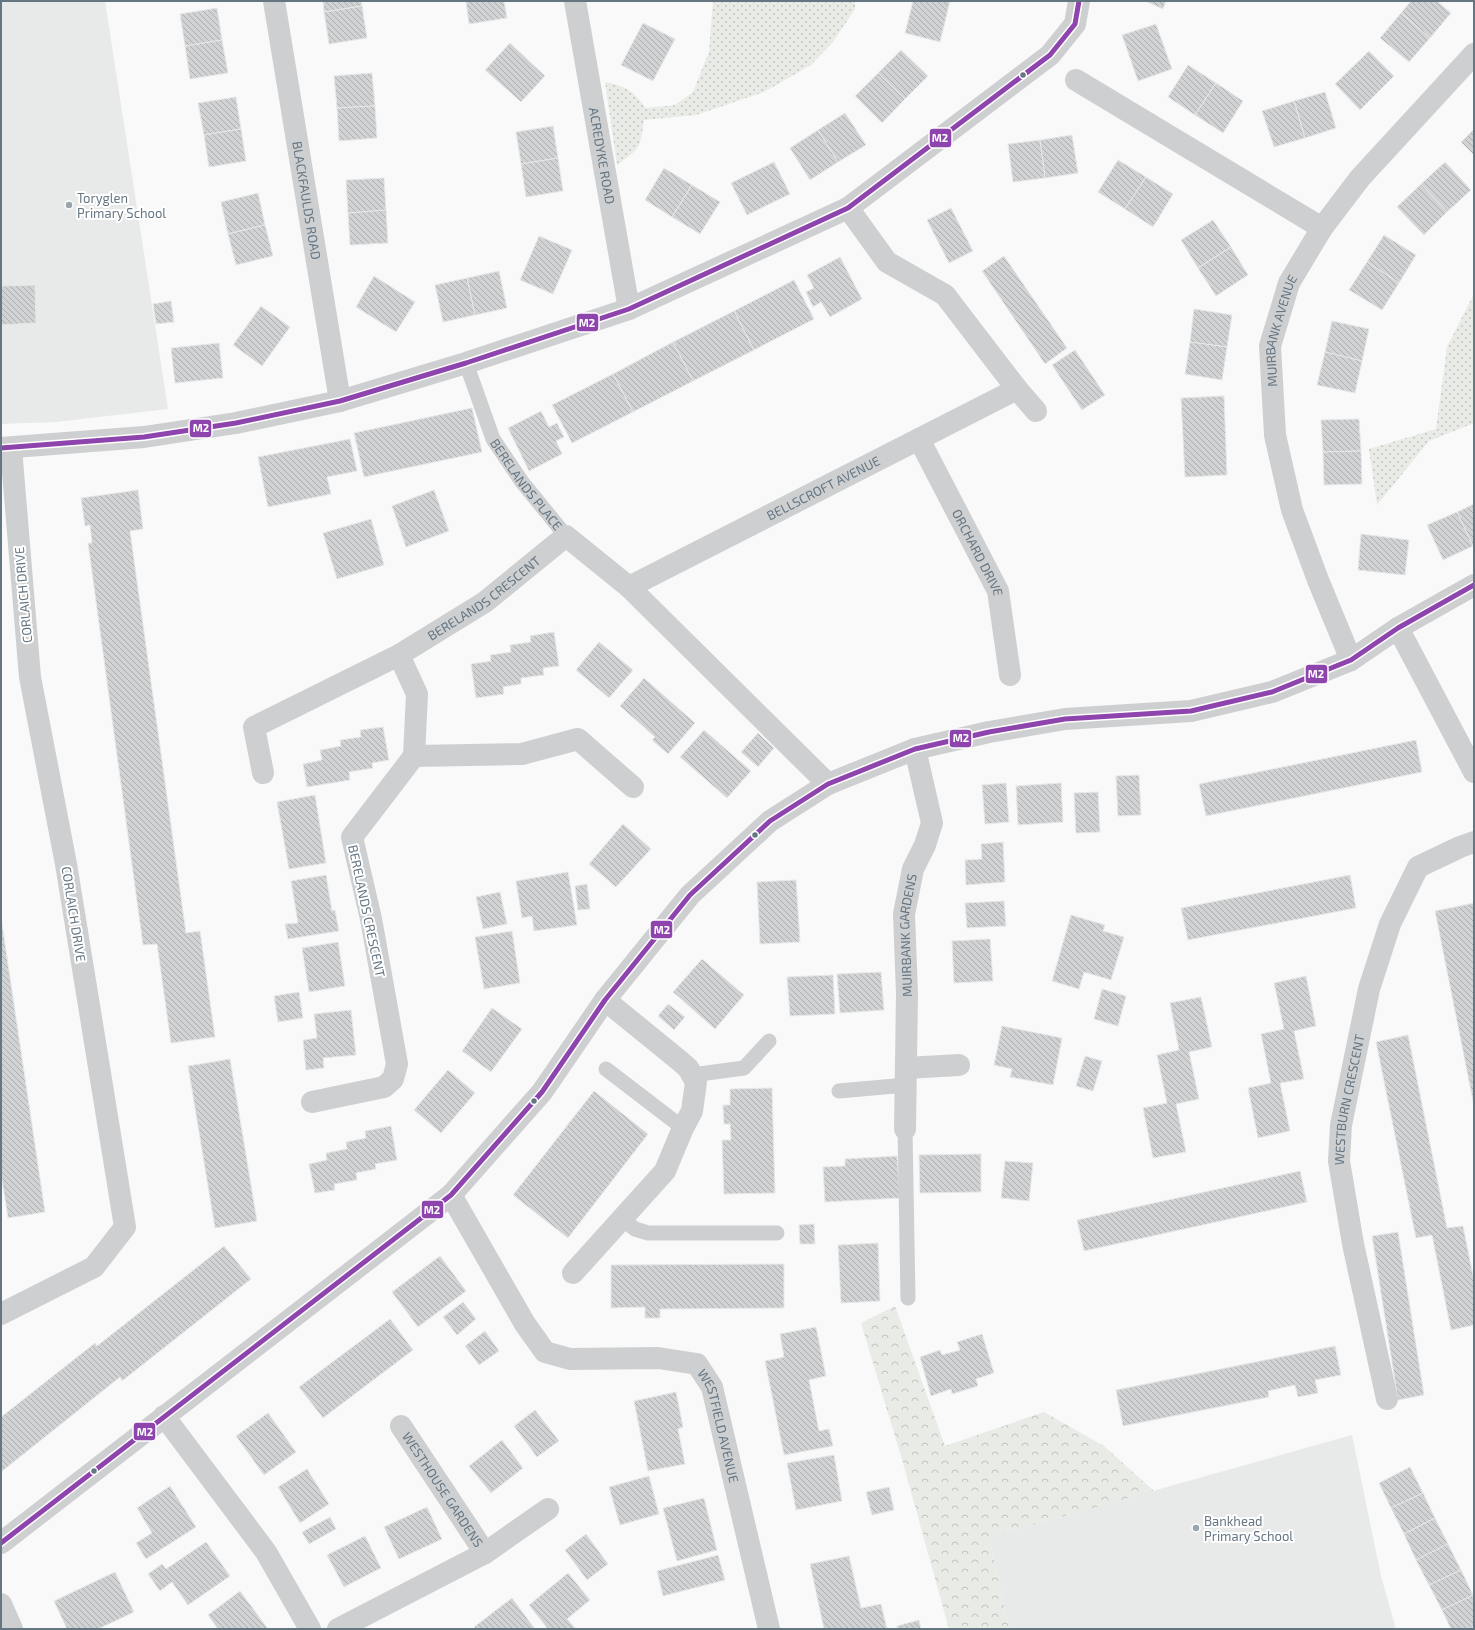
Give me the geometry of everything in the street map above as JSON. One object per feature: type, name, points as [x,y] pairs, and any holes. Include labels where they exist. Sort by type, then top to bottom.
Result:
[{"type":"street","name":"BLACKFAULDS ROAD","points":[[274,1],[340,400]]},
{"type":"street","name":"ACREDYKE ROAD","points":[[575,1],[629,309]]},
{"type":"street","points":[[6,448],[144,438],[236,423],[340,400],[466,363],[629,309],[848,208],[1050,55],[1075,24],[1080,1]]},
{"type":"street","name":"MUIRBANK AVENUE","points":[[1352,660],[1318,580],[1292,510],[1275,435],[1270,346],[1289,283],[1322,228],[1360,178],[1474,54]]},
{"type":"street","points":[[1076,80],[1322,228]]},
{"type":"street","points":[[848,208],[887,262],[946,295],[1017,389],[1036,411]]},
{"type":"street","name":"BELLSCROFT AVENUE","points":[[629,587],[1017,389]]},
{"type":"street","name":"ORCHARD DRIVE","points":[[919,439],[998,591],[1010,675]]},
{"type":"street","name":"CORLAICH DRIVE","points":[[1,1314],[94,1267],[125,1227],[66,864],[30,677],[6,448]]},
{"type":"street","name":"BERELANDS PLACE","points":[[566,536],[629,587],[828,784]]},
{"type":"street","name":"BERELANDS CRESCENT","points":[[263,773],[254,727],[399,656],[485,602],[566,536]]},
{"type":"street","points":[[1,1543],[451,1196],[542,1092],[605,1000],[690,895],[770,821],[828,784],[915,749],[989,732],[1065,719],[1191,711],[1272,692],[1352,660],[1398,628],[1474,585]]},
{"type":"street","points":[[1398,628],[1474,772]]},
{"type":"street","points":[[399,656],[417,694],[414,756],[522,754],[578,739],[633,787]]},
{"type":"street","name":"MUIRBANK GARDENS","points":[[905,1129],[907,994],[904,914],[913,869],[925,845],[932,823],[915,749]]},
{"type":"street","name":"BERELANDS CRESCENT","points":[[312,1102],[384,1087],[393,1079],[397,1064],[371,919],[352,837],[414,756]]},
{"type":"street","name":"WESTBURN CRESCENT","points":[[1387,1399],[1353,1244],[1339,1161],[1341,1125],[1369,989],[1390,924],[1418,868],[1460,847],[1474,842]]},
{"type":"street","points":[[573,1273],[665,1171],[683,1128],[692,1111],[696,1082],[680,1061],[605,1000]]},
{"type":"street","points":[[906,1076],[959,1065]]},
{"type":"street","name":"WESTFIELD AVENUE","points":[[451,1196],[525,1324],[545,1352],[570,1359],[658,1358],[697,1364],[712,1387],[769,1629]]},
{"type":"street","points":[[164,1416],[266,1552],[310,1629]]},
{"type":"street","name":"WESTHOUSE GARDENS","points":[[401,1426],[485,1552]]},
{"type":"street","name":"WESTHOUSE GARDENS","points":[[338,1629],[485,1552],[548,1509]]},
{"type":"street","points":[[1,1604],[12,1629]]},
{"type":"lane","name":"BERELANDS PLACE","points":[[466,363],[493,439],[522,482],[566,536]]},
{"type":"lane","points":[[692,1075],[744,1068],[769,1041]]},
{"type":"lane","points":[[606,1069],[683,1128]]},
{"type":"lane","points":[[839,1091],[906,1076]]},
{"type":"lane","points":[[905,1129],[908,1298]]},
{"type":"lane","points":[[622,1219],[635,1229],[648,1233],[777,1233]]},
{"type":"shaded area","name":"Toryglen Primary School","points":[[1,1],[105,1],[168,409],[56,422],[1,424]]},
{"type":"shaded area","name":"Bankhead Primary School","points":[[1352,1435],[1381,1576],[1396,1629],[1009,1629],[989,1537]]},
{"type":"green space","points":[[713,1],[855,1],[855,9],[833,42],[811,65],[764,92],[696,115],[644,120],[638,147],[631,155],[617,165],[605,82],[618,85],[633,93],[646,108],[675,105],[693,92],[709,52]]},
{"type":"green space","points":[[1474,294],[1474,423],[1429,441],[1377,505],[1369,449],[1436,429],[1447,347]]},
{"type":"green space","points":[[895,1306],[945,1446],[1044,1412],[1104,1446],[1154,1491],[989,1537],[1009,1629],[949,1629],[903,1463],[861,1323]]},
{"type":"building","points":[[323,1],[361,1],[362,6],[324,12]]},
{"type":"building","points":[[466,1],[504,1],[507,18],[469,24]]},
{"type":"building","points":[[913,1],[950,1],[940,42],[905,33]]},
{"type":"building","points":[[1145,1],[1166,1],[1163,9]]},
{"type":"building","points":[[1411,1],[1437,1],[1451,13],[1430,38],[1401,13]]},
{"type":"building","points":[[362,6],[367,38],[329,44],[324,12]]},
{"type":"building","points":[[217,8],[222,40],[185,46],[180,14]]},
{"type":"building","points":[[1401,13],[1430,38],[1409,62],[1380,38]]},
{"type":"building","points":[[643,23],[675,39],[653,81],[621,65]]},
{"type":"building","points":[[1156,24],[1172,69],[1138,81],[1122,35]]},
{"type":"building","points":[[222,40],[228,73],[190,79],[185,46]]},
{"type":"building","points":[[510,43],[545,76],[521,102],[485,70]]},
{"type":"building","points":[[901,50],[928,76],[905,99],[878,73]]},
{"type":"building","points":[[1369,51],[1394,76],[1360,110],[1335,84]]},
{"type":"building","points":[[1188,65],[1216,83],[1195,115],[1168,97]]},
{"type":"building","points":[[372,73],[375,106],[337,108],[334,76]]},
{"type":"building","points":[[878,73],[905,99],[882,123],[855,96]]},
{"type":"building","points":[[1216,83],[1243,101],[1223,133],[1195,115]]},
{"type":"building","points":[[1325,92],[1336,128],[1305,138],[1294,101]]},
{"type":"building","points":[[236,97],[241,129],[204,135],[198,103]]},
{"type":"building","points":[[1294,101],[1305,138],[1274,147],[1262,111]]},
{"type":"building","points":[[375,106],[377,138],[339,141],[337,108]]},
{"type":"building","points":[[845,113],[866,145],[838,162],[818,130]]},
{"type":"building","points":[[553,126],[558,158],[521,164],[516,132]]},
{"type":"building","points":[[241,129],[246,161],[209,167],[204,135]]},
{"type":"building","points":[[1474,129],[1474,155],[1461,142]]},
{"type":"building","points":[[818,130],[838,162],[810,180],[790,148]]},
{"type":"building","points":[[1072,135],[1078,173],[1045,178],[1040,140]]},
{"type":"building","points":[[1040,140],[1045,178],[1013,182],[1008,144]]},
{"type":"building","points":[[558,158],[563,191],[526,197],[521,164]]},
{"type":"building","points":[[1118,160],[1146,177],[1125,209],[1098,192]]},
{"type":"building","points":[[774,162],[790,194],[747,215],[731,183]]},
{"type":"building","points":[[1445,162],[1471,190],[1447,212],[1421,184]]},
{"type":"building","points":[[664,168],[692,185],[672,217],[645,200]]},
{"type":"building","points":[[1146,177],[1173,194],[1153,227],[1125,209]]},
{"type":"building","points":[[384,178],[386,210],[348,213],[346,180]]},
{"type":"building","points":[[1421,184],[1447,212],[1424,235],[1397,207]]},
{"type":"building","points":[[692,185],[720,202],[700,234],[672,217]]},
{"type":"building","points":[[258,193],[265,225],[228,234],[221,202]]},
{"type":"building","points":[[951,208],[973,251],[949,263],[927,220]]},
{"type":"building","points":[[386,210],[388,243],[350,245],[348,213]]},
{"type":"building","points":[[1213,220],[1231,247],[1198,268],[1181,240]]},
{"type":"building","points":[[265,225],[273,256],[236,265],[228,234]]},
{"type":"building","points":[[1384,235],[1416,255],[1399,283],[1367,262]]},
{"type":"building","points":[[539,236],[572,250],[553,294],[520,280]]},
{"type":"building","points":[[1231,247],[1248,275],[1216,296],[1198,268]]},
{"type":"building","points":[[1004,256],[1067,348],[1045,364],[982,271]]},
{"type":"building","points":[[840,257],[862,299],[830,317],[821,302],[813,307],[806,292],[814,288],[807,275]]},
{"type":"building","points":[[1367,262],[1399,283],[1382,310],[1349,290]]},
{"type":"building","points":[[499,271],[507,308],[475,315],[467,278]]},
{"type":"building","points":[[374,276],[415,302],[396,332],[356,307]]},
{"type":"building","points":[[467,278],[475,315],[443,322],[435,285]]},
{"type":"building","points":[[794,280],[814,319],[754,350],[734,311]]},
{"type":"building","points":[[35,285],[36,323],[1,325],[1,286]]},
{"type":"building","points":[[171,301],[174,322],[156,324],[153,304]]},
{"type":"building","points":[[261,306],[290,327],[262,366],[233,345]]},
{"type":"building","points":[[1194,309],[1232,315],[1227,347],[1190,342]]},
{"type":"building","points":[[734,311],[754,350],[693,381],[673,342]]},
{"type":"building","points":[[1332,321],[1369,329],[1362,361],[1325,352]]},
{"type":"building","points":[[673,342],[693,381],[633,412],[613,374]]},
{"type":"building","points":[[1190,342],[1227,347],[1222,380],[1185,374]]},
{"type":"building","points":[[219,343],[223,378],[175,383],[171,348]]},
{"type":"building","points":[[1075,350],[1105,395],[1082,410],[1052,365]]},
{"type":"building","points":[[1325,352],[1362,361],[1355,393],[1317,385]]},
{"type":"building","points":[[613,374],[633,412],[572,443],[552,405]]},
{"type":"building","points":[[1224,396],[1227,475],[1185,477],[1181,398]]},
{"type":"building","points":[[472,408],[482,452],[364,477],[354,433]]},
{"type":"building","points":[[541,411],[549,427],[557,423],[564,437],[556,441],[562,454],[529,471],[508,428]]},
{"type":"building","points":[[1359,419],[1361,451],[1323,452],[1321,420]]},
{"type":"building","points":[[350,439],[357,471],[327,477],[331,494],[268,507],[258,457]]},
{"type":"building","points":[[1361,451],[1362,484],[1324,485],[1323,452]]},
{"type":"building","points":[[138,490],[143,529],[130,531],[186,933],[200,931],[215,1037],[171,1043],[157,944],[143,945],[88,543],[92,543],[90,525],[85,526],[81,498]]},
{"type":"building","points":[[434,490],[449,531],[406,547],[392,506]]},
{"type":"building","points":[[1474,504],[1474,546],[1473,546],[1457,512]]},
{"type":"building","points":[[1457,512],[1473,546],[1443,560],[1427,525]]},
{"type":"building","points":[[371,519],[384,565],[337,579],[323,533]]},
{"type":"building","points":[[1361,534],[1409,540],[1405,575],[1358,570]]},
{"type":"building","points":[[554,632],[559,666],[543,668],[544,675],[521,678],[521,684],[503,687],[504,694],[476,698],[471,664],[491,661],[490,655],[511,652],[510,645],[531,642],[530,636]]},
{"type":"building","points":[[599,642],[633,670],[609,698],[576,670]]},
{"type":"building","points":[[644,678],[695,723],[668,754],[652,740],[655,737],[620,706]]},
{"type":"building","points":[[383,727],[389,760],[372,763],[373,768],[349,772],[350,780],[307,787],[303,764],[322,760],[320,750],[341,746],[340,740],[361,737],[360,730]]},
{"type":"building","points":[[704,730],[751,771],[727,798],[680,757]]},
{"type":"building","points":[[758,733],[774,748],[758,767],[741,752]]},
{"type":"building","points":[[1416,740],[1422,772],[1206,816],[1199,784]]},
{"type":"building","points":[[1139,775],[1141,815],[1118,816],[1116,776]]},
{"type":"building","points":[[1006,783],[1009,822],[985,824],[982,785]]},
{"type":"building","points":[[1061,783],[1063,822],[1018,825],[1016,786]]},
{"type":"building","points":[[1098,792],[1100,832],[1076,833],[1074,793]]},
{"type":"building","points":[[315,795],[326,863],[289,869],[277,802]]},
{"type":"building","points":[[623,824],[651,849],[616,887],[589,864]]},
{"type":"building","points":[[1003,842],[1005,882],[966,885],[965,860],[982,859],[981,844]]},
{"type":"building","points":[[568,872],[577,925],[534,931],[532,916],[522,918],[516,881]]},
{"type":"building","points":[[326,875],[332,911],[335,910],[339,931],[288,939],[285,924],[298,923],[291,881]]},
{"type":"building","points":[[1350,875],[1356,908],[1188,940],[1181,908]]},
{"type":"building","points":[[796,880],[800,942],[760,944],[757,882]]},
{"type":"building","points":[[587,884],[590,909],[578,910],[575,886]]},
{"type":"building","points":[[500,892],[507,924],[483,929],[476,897]]},
{"type":"building","points":[[1004,901],[1006,926],[967,928],[965,903]]},
{"type":"building","points":[[1474,903],[1474,1106],[1435,911]]},
{"type":"building","points":[[1071,915],[1105,925],[1103,931],[1124,937],[1111,980],[1084,972],[1079,989],[1052,981]]},
{"type":"building","points":[[1,917],[45,1212],[8,1218],[1,1173]]},
{"type":"building","points":[[512,931],[520,983],[484,989],[475,937]]},
{"type":"building","points":[[990,939],[993,981],[954,983],[952,941]]},
{"type":"building","points":[[338,942],[345,986],[309,992],[302,948]]},
{"type":"building","points":[[702,959],[744,995],[715,1029],[673,992]]},
{"type":"building","points":[[881,972],[884,1010],[840,1013],[837,974]]},
{"type":"building","points":[[833,975],[835,1014],[790,1016],[787,977]]},
{"type":"building","points":[[1306,976],[1316,1026],[1294,1031],[1304,1079],[1280,1083],[1290,1131],[1258,1138],[1248,1088],[1271,1083],[1261,1034],[1284,1029],[1274,983]]},
{"type":"building","points":[[1102,989],[1126,996],[1118,1026],[1094,1019]]},
{"type":"building","points":[[299,992],[303,1018],[278,1022],[274,996]]},
{"type":"building","points":[[1201,997],[1212,1047],[1189,1052],[1199,1099],[1176,1104],[1186,1152],[1153,1158],[1143,1108],[1167,1103],[1157,1055],[1179,1050],[1170,1003]]},
{"type":"building","points":[[668,1004],[685,1017],[674,1030],[658,1016]]},
{"type":"building","points":[[492,1008],[522,1029],[491,1072],[462,1051]]},
{"type":"building","points":[[351,1010],[356,1055],[323,1058],[324,1068],[306,1070],[303,1040],[317,1038],[314,1014]]},
{"type":"building","points":[[1002,1026],[1062,1038],[1053,1085],[1010,1077],[1012,1069],[994,1065]]},
{"type":"building","points":[[1408,1035],[1447,1228],[1463,1226],[1474,1280],[1474,1325],[1451,1330],[1432,1235],[1416,1238],[1376,1042]]},
{"type":"building","points":[[1085,1056],[1102,1061],[1093,1091],[1076,1086]]},
{"type":"building","points":[[230,1059],[257,1221],[215,1228],[188,1066]]},
{"type":"building","points":[[448,1070],[475,1093],[441,1133],[414,1110]]},
{"type":"building","points":[[772,1088],[775,1193],[724,1194],[722,1140],[731,1140],[730,1124],[724,1124],[723,1105],[730,1105],[730,1089]]},
{"type":"building","points":[[594,1091],[648,1134],[568,1238],[513,1195]]},
{"type":"building","points":[[391,1126],[397,1160],[375,1164],[376,1169],[356,1173],[357,1180],[334,1184],[335,1190],[315,1193],[309,1164],[327,1160],[326,1153],[347,1149],[346,1142],[366,1138],[365,1131]]},
{"type":"building","points":[[981,1154],[981,1192],[920,1193],[919,1155]]},
{"type":"building","points":[[897,1156],[900,1198],[825,1202],[823,1167],[845,1166],[845,1159]]},
{"type":"building","points":[[1005,1161],[1033,1163],[1029,1201],[1001,1198]]},
{"type":"building","points":[[1300,1171],[1307,1202],[1084,1251],[1077,1220]]},
{"type":"building","points":[[814,1224],[815,1244],[800,1244],[799,1225]]},
{"type":"building","points":[[1398,1232],[1424,1395],[1398,1400],[1372,1236]]},
{"type":"building","points":[[878,1243],[880,1301],[841,1303],[838,1245]]},
{"type":"building","points":[[224,1246],[251,1279],[122,1381],[120,1377],[1,1472],[1,1417],[95,1343],[97,1346]]},
{"type":"building","points":[[440,1256],[466,1291],[418,1327],[392,1292]]},
{"type":"building","points":[[784,1264],[784,1308],[660,1309],[660,1318],[645,1318],[645,1307],[611,1308],[611,1265]]},
{"type":"building","points":[[463,1302],[476,1319],[457,1335],[443,1317]]},
{"type":"building","points":[[390,1319],[413,1350],[323,1418],[299,1387]]},
{"type":"building","points":[[816,1327],[826,1376],[809,1380],[819,1431],[829,1429],[833,1446],[784,1455],[765,1361],[784,1357],[780,1334]]},
{"type":"building","points":[[485,1331],[499,1351],[479,1365],[465,1346]]},
{"type":"building","points":[[982,1334],[994,1373],[976,1379],[978,1386],[952,1394],[951,1389],[931,1396],[920,1357],[940,1350],[942,1355],[960,1350],[957,1342]]},
{"type":"building","points":[[1335,1346],[1341,1375],[1315,1380],[1318,1393],[1298,1397],[1295,1385],[1268,1391],[1269,1397],[1123,1426],[1116,1390]]},
{"type":"building","points":[[676,1392],[683,1427],[678,1429],[685,1464],[648,1471],[634,1401]]},
{"type":"building","points":[[535,1410],[559,1441],[537,1457],[514,1426]]},
{"type":"building","points":[[268,1413],[296,1452],[264,1475],[236,1436]]},
{"type":"building","points":[[502,1440],[523,1468],[491,1493],[469,1466]]},
{"type":"building","points":[[834,1455],[842,1501],[796,1510],[787,1463]]},
{"type":"building","points":[[1410,1467],[1423,1493],[1391,1508],[1379,1483]]},
{"type":"building","points":[[307,1469],[329,1504],[300,1523],[278,1487]]},
{"type":"building","points":[[649,1476],[659,1514],[620,1525],[609,1487]]},
{"type":"building","points":[[170,1486],[196,1527],[146,1559],[136,1543],[152,1533],[137,1508]]},
{"type":"building","points":[[889,1487],[894,1510],[872,1515],[866,1492]]},
{"type":"building","points":[[1423,1493],[1435,1518],[1404,1534],[1391,1508]]},
{"type":"building","points":[[704,1498],[717,1550],[677,1561],[663,1508]]},
{"type":"building","points":[[427,1507],[442,1539],[399,1559],[384,1527]]},
{"type":"building","points":[[330,1517],[336,1529],[309,1544],[302,1532]]},
{"type":"building","points":[[1435,1518],[1448,1544],[1416,1560],[1404,1534]]},
{"type":"building","points":[[586,1534],[608,1564],[587,1580],[565,1550]]},
{"type":"building","points":[[365,1536],[381,1568],[344,1587],[327,1555]]},
{"type":"building","points":[[206,1542],[230,1576],[188,1605],[172,1582],[160,1591],[148,1574],[162,1564],[166,1569]]},
{"type":"building","points":[[1448,1544],[1461,1570],[1429,1585],[1416,1560]]},
{"type":"building","points":[[718,1555],[725,1580],[663,1596],[657,1571]]},
{"type":"building","points":[[849,1556],[861,1608],[881,1604],[887,1629],[824,1629],[810,1564]]},
{"type":"building","points":[[1461,1570],[1473,1595],[1442,1610],[1429,1585]]},
{"type":"building","points":[[115,1572],[134,1612],[98,1629],[67,1629],[54,1601]]},
{"type":"building","points":[[568,1573],[590,1600],[567,1619],[576,1629],[548,1629],[529,1605]]},
{"type":"building","points":[[240,1591],[268,1629],[218,1629],[208,1615]]},
{"type":"building","points":[[1473,1595],[1474,1627],[1469,1629],[1451,1629],[1442,1610]]},
{"type":"building","points":[[512,1598],[535,1629],[476,1629],[474,1627]]},
{"type":"building","points":[[919,1620],[921,1629],[897,1629],[897,1626]]},
{"type":"transit line","name":"M2","points":[[1,448],[144,437],[236,423],[340,401],[466,363],[629,309],[848,208],[1050,55],[1075,24],[1079,1]]},
{"type":"transit line","name":"M2","points":[[1,1543],[451,1195],[542,1092],[605,1000],[690,895],[770,821],[828,784],[915,749],[989,732],[1065,719],[1191,711],[1272,692],[1351,660],[1398,628],[1474,585]]},
{"type":"place","name":"Toryglen Primary School","points":[[69,205]]},
{"type":"place","name":"Bankhead Primary School","points":[[1196,1528]]}]
